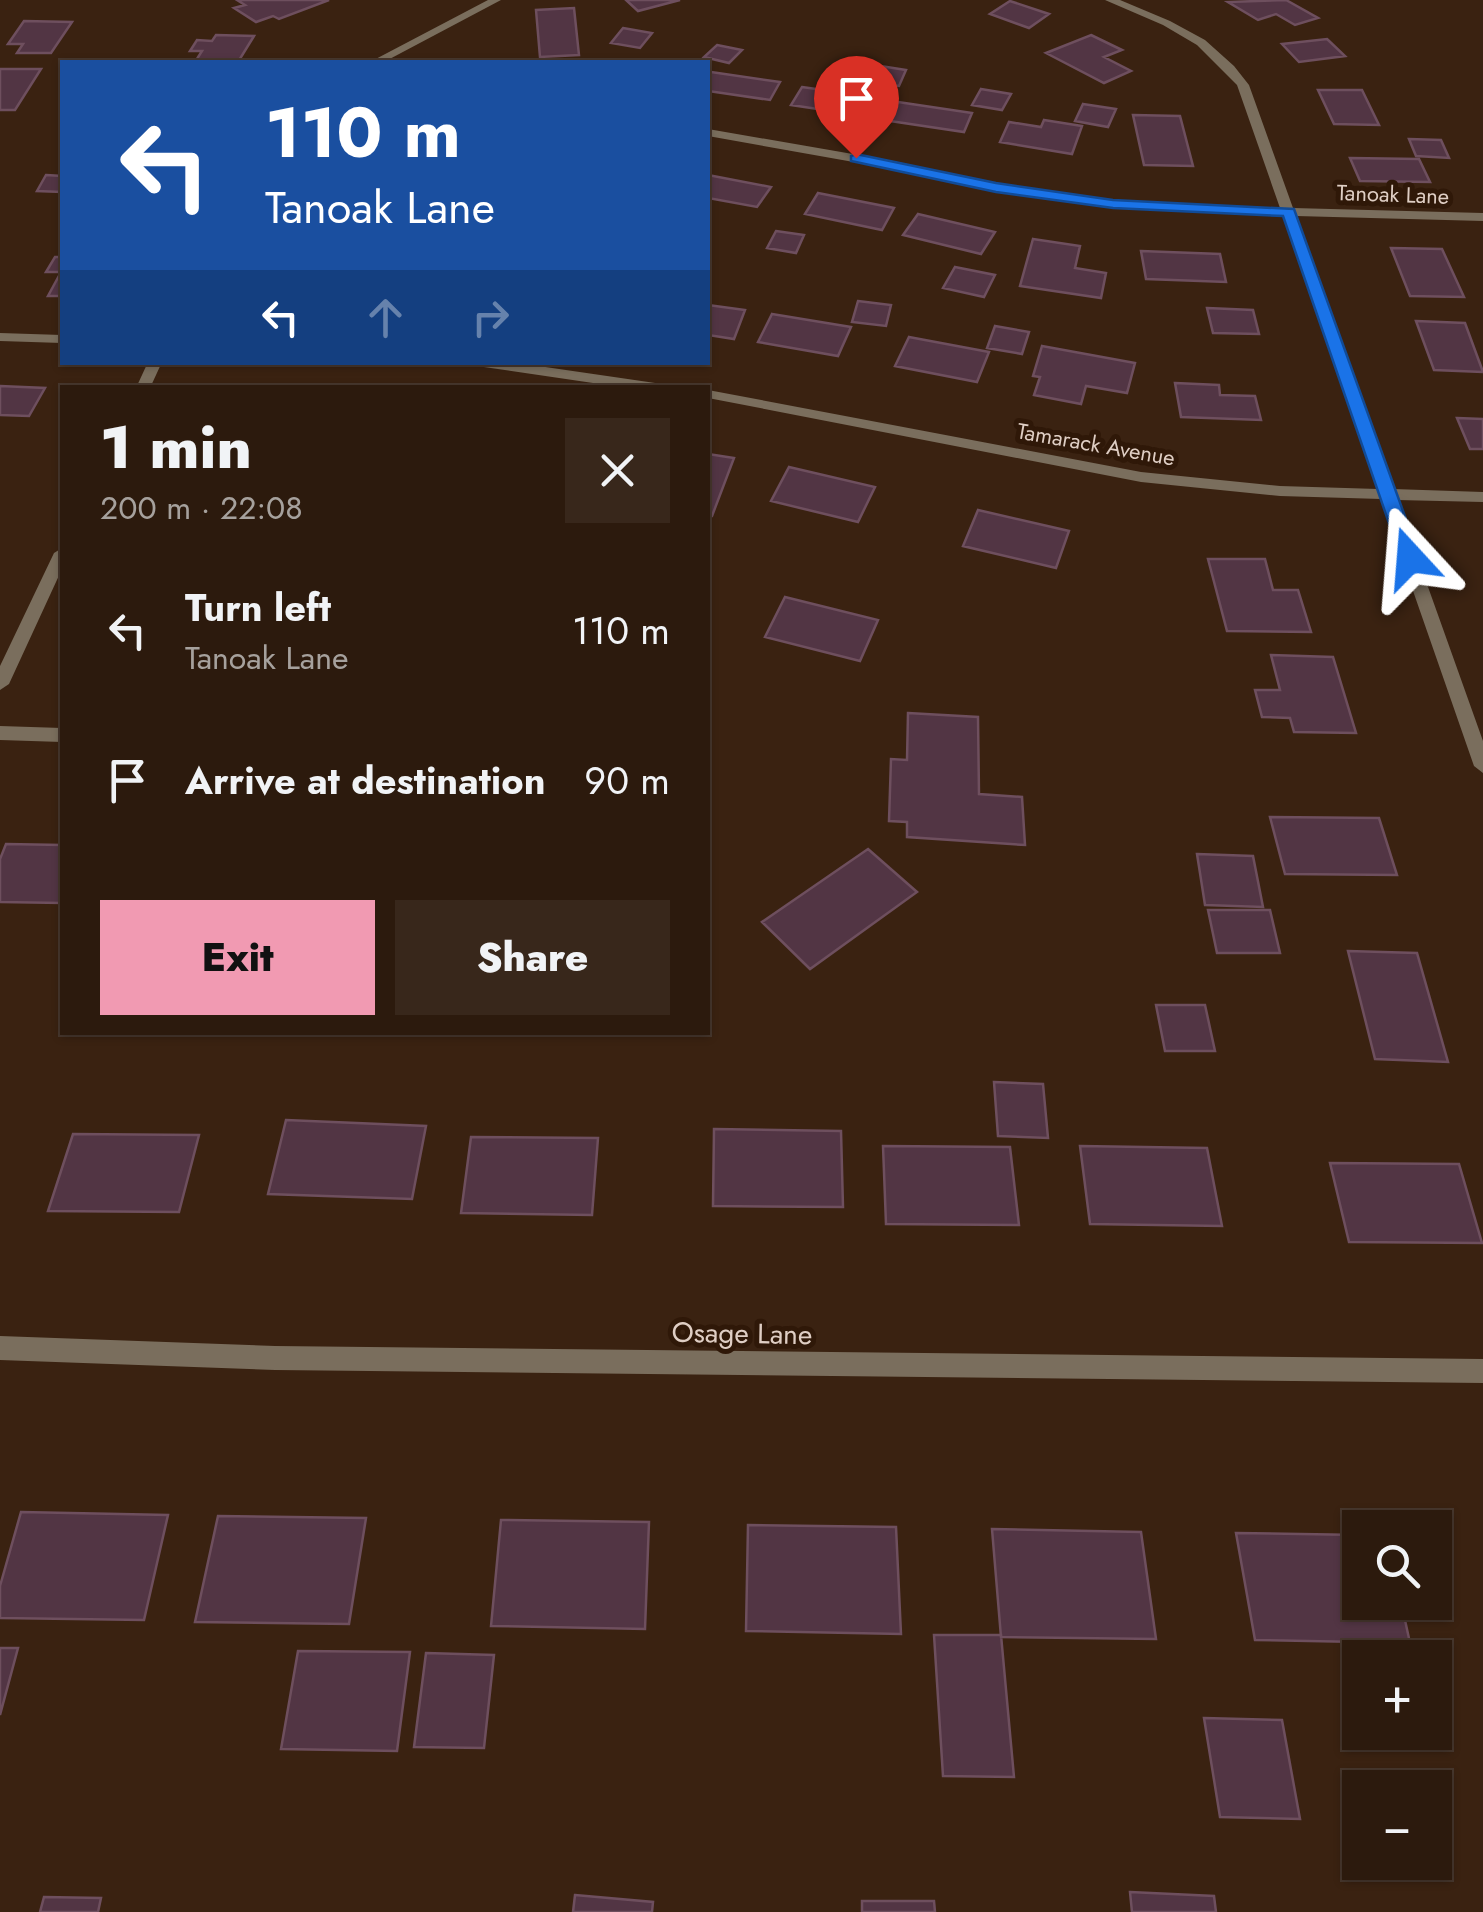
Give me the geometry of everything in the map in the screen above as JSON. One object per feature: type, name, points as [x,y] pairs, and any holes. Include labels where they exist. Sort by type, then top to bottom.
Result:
[{"type":"street","points":[[380,60],[496,0]]},
{"type":"street","points":[[1110,0],[1194,36],[1234,71],[1256,116],[1483,766]]},
{"type":"street","points":[[392,54],[407,60]]},
{"type":"street","name":"Tanoak Lane","points":[[710,134],[1060,197],[1171,208],[1483,217]]},
{"type":"street","points":[[0,337],[60,340]]},
{"type":"street","points":[[498,365],[641,385]]},
{"type":"street","name":"Tamarack Avenue","points":[[710,394],[1141,477],[1280,490],[1483,496]]},
{"type":"street","points":[[0,684],[60,558]]},
{"type":"street","points":[[0,733],[60,735]]},
{"type":"street","name":"Osage Lane","points":[[0,1348],[275,1358],[1483,1371]]},
{"type":"building","points":[[237,0],[329,0],[279,19],[273,16],[256,22],[234,8],[245,5]]},
{"type":"building","points":[[626,0],[680,0],[638,11]]},
{"type":"building","points":[[1286,0],[1318,18],[1295,25],[1276,14],[1258,20],[1228,2]]},
{"type":"building","points":[[1010,1],[1049,14],[1029,28],[990,14]]},
{"type":"building","points":[[574,8],[579,55],[540,57],[536,10]]},
{"type":"building","points":[[24,21],[72,22],[51,53],[17,53],[23,44],[8,44]]},
{"type":"building","points":[[623,28],[652,33],[640,48],[611,43]]},
{"type":"building","points":[[216,35],[254,36],[239,60],[196,60],[202,51],[190,51],[197,40],[212,41]]},
{"type":"building","points":[[1091,35],[1122,50],[1104,57],[1131,71],[1104,83],[1046,53]]},
{"type":"building","points":[[1327,39],[1345,56],[1299,62],[1282,44]]},
{"type":"building","points":[[717,45],[742,50],[729,63],[704,57]]},
{"type":"building","points":[[874,65],[906,70],[899,86],[865,82]]},
{"type":"building","points":[[0,69],[41,69],[15,110],[0,110]]},
{"type":"building","points":[[711,72],[780,82],[770,100],[710,91]]},
{"type":"building","points":[[802,87],[873,97],[864,116],[791,105]]},
{"type":"building","points":[[981,89],[1011,94],[1002,110],[972,105]]},
{"type":"building","points":[[1318,90],[1362,90],[1379,125],[1334,124]]},
{"type":"building","points":[[898,102],[972,113],[964,132],[890,121]]},
{"type":"building","points":[[1083,104],[1116,109],[1108,127],[1075,121]]},
{"type":"building","points":[[1133,115],[1180,116],[1193,166],[1144,165]]},
{"type":"building","points":[[1044,120],[1082,126],[1072,154],[1000,142],[1009,122],[1041,127]]},
{"type":"building","points":[[1409,139],[1441,140],[1449,158],[1416,156]]},
{"type":"building","points":[[1350,158],[1419,159],[1430,182],[1360,181]]},
{"type":"building","points":[[46,175],[60,176],[60,192],[37,191]]},
{"type":"building","points":[[710,175],[771,187],[757,207],[710,198]]},
{"type":"building","points":[[818,193],[894,208],[882,230],[805,214]]},
{"type":"building","points":[[918,214],[995,232],[981,254],[903,235]]},
{"type":"building","points":[[776,231],[804,235],[796,253],[767,248]]},
{"type":"building","points":[[1033,239],[1080,246],[1075,268],[1106,273],[1101,298],[1020,286]]},
{"type":"building","points":[[1391,248],[1442,249],[1464,297],[1410,296]]},
{"type":"building","points":[[1141,251],[1220,254],[1226,282],[1146,279]]},
{"type":"building","points":[[55,257],[60,257],[60,272],[46,272]]},
{"type":"building","points":[[955,267],[995,275],[984,297],[943,288]]},
{"type":"building","points":[[60,274],[60,296],[48,296]]},
{"type":"building","points":[[858,301],[891,305],[886,326],[852,322]]},
{"type":"building","points":[[710,305],[745,310],[734,339],[710,335]]},
{"type":"building","points":[[1207,308],[1253,310],[1259,334],[1213,333]]},
{"type":"building","points":[[772,314],[851,327],[838,356],[758,342]]},
{"type":"building","points":[[1416,321],[1465,323],[1483,372],[1434,370]]},
{"type":"building","points":[[995,326],[1029,332],[1022,354],[987,348]]},
{"type":"building","points":[[909,337],[989,352],[977,382],[895,366]]},
{"type":"building","points":[[1042,346],[1135,363],[1127,393],[1086,386],[1081,404],[1034,395],[1040,377],[1033,376]]},
{"type":"building","points":[[1175,383],[1219,385],[1220,395],[1255,396],[1261,420],[1181,417]]},
{"type":"building","points":[[0,386],[45,388],[29,416],[0,415]]},
{"type":"building","points":[[1457,418],[1483,419],[1483,449],[1470,449]]},
{"type":"building","points":[[710,454],[734,458],[712,516]]},
{"type":"building","points":[[789,467],[875,487],[858,522],[771,501]]},
{"type":"building","points":[[978,510],[1069,531],[1056,568],[963,546]]},
{"type":"building","points":[[1208,559],[1265,559],[1273,590],[1298,590],[1311,632],[1227,631]]},
{"type":"building","points":[[785,597],[878,620],[860,661],[765,637]]},
{"type":"building","points":[[1271,655],[1333,657],[1356,733],[1294,732],[1290,718],[1262,717],[1255,690],[1280,690]]},
{"type":"building","points":[[908,713],[978,717],[979,794],[1022,797],[1025,845],[907,837],[907,822],[889,821],[891,759],[907,760]]},
{"type":"building","points":[[1270,817],[1379,818],[1397,875],[1285,874]]},
{"type":"building","points":[[6,844],[60,845],[60,903],[0,902],[0,859]]},
{"type":"building","points":[[868,849],[917,892],[810,969],[762,922]]},
{"type":"building","points":[[1197,854],[1253,856],[1263,907],[1205,905]]},
{"type":"building","points":[[1208,910],[1270,910],[1280,953],[1217,953]]},
{"type":"building","points":[[1348,951],[1417,953],[1448,1062],[1375,1059]]},
{"type":"building","points":[[1156,1005],[1205,1005],[1215,1051],[1165,1051]]},
{"type":"building","points":[[994,1082],[1043,1084],[1048,1138],[998,1136]]},
{"type":"building","points":[[286,1120],[426,1126],[412,1199],[268,1194]]},
{"type":"building","points":[[714,1129],[841,1131],[843,1207],[713,1206]]},
{"type":"building","points":[[73,1134],[199,1135],[179,1212],[48,1211]]},
{"type":"building","points":[[471,1137],[598,1138],[592,1215],[461,1213]]},
{"type":"building","points":[[883,1146],[1010,1147],[1019,1225],[886,1224]]},
{"type":"building","points":[[1080,1146],[1207,1148],[1222,1226],[1090,1224]]},
{"type":"building","points":[[1330,1163],[1459,1164],[1482,1243],[1349,1242]]},
{"type":"building","points":[[21,1512],[168,1515],[144,1620],[0,1618],[0,1586]]},
{"type":"building","points":[[218,1516],[366,1518],[349,1624],[195,1622]]},
{"type":"building","points":[[501,1520],[649,1522],[645,1629],[491,1626]]},
{"type":"building","points":[[748,1525],[896,1527],[901,1634],[746,1631]]},
{"type":"building","points":[[992,1529],[1141,1532],[1156,1639],[1001,1637]]},
{"type":"building","points":[[1236,1533],[1342,1535],[1342,1620],[1405,1620],[1409,1640],[1342,1642],[1255,1640]]},
{"type":"building","points":[[934,1635],[1001,1635],[1014,1777],[943,1776]]},
{"type":"building","points":[[0,1648],[18,1648],[0,1715]]},
{"type":"building","points":[[298,1651],[410,1652],[397,1751],[281,1749]]},
{"type":"building","points":[[426,1653],[494,1655],[484,1748],[414,1747]]},
{"type":"building","points":[[1204,1718],[1282,1720],[1300,1819],[1220,1817]]},
{"type":"building","points":[[1130,1892],[1214,1896],[1216,1912],[1132,1912]]},
{"type":"building","points":[[575,1895],[653,1902],[652,1912],[573,1912]]},
{"type":"building","points":[[44,1897],[101,1898],[98,1912],[40,1912]]},
{"type":"building","points":[[862,1901],[934,1901],[935,1912],[862,1912]]},
{"type":"route","points":[[856,158],[996,187],[1113,204],[1288,212],[1410,558]]}]
